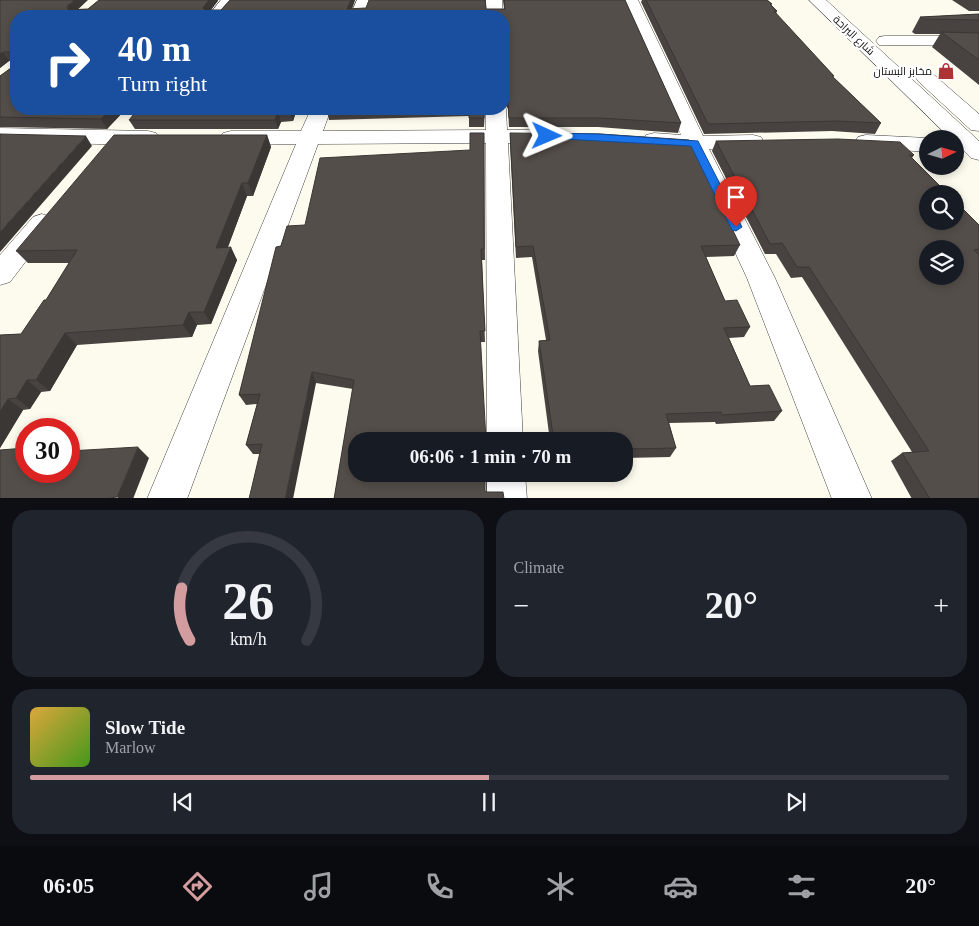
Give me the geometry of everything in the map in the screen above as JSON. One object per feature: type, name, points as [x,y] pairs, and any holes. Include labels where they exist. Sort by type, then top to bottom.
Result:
[{"type":"street","points":[[221,10],[229,0]]},
{"type":"street","points":[[630,0],[695,143],[761,278],[852,498]]},
{"type":"street","name":"شارع البراحة","points":[[817,0],[969,149]]},
{"type":"street","name":"شارع البراحة","points":[[838,0],[979,125]]},
{"type":"street","points":[[885,41],[979,41]]},
{"type":"street","points":[[167,498],[319,115]]},
{"type":"street","points":[[95,160],[132,116]]},
{"type":"street","points":[[496,122],[505,432]]},
{"type":"street","points":[[212,138],[309,138],[496,122],[570,136]]},
{"type":"street","points":[[0,135],[172,138]]},
{"type":"street","points":[[636,139],[695,143],[773,141]]},
{"type":"street","points":[[842,140],[919,144]]},
{"type":"street","points":[[0,274],[57,206]]},
{"type":"street","points":[[506,482],[507,498]]},
{"type":"building","points":[[0,0],[74,0],[67,6],[68,10],[10,10],[10,52],[0,54]]},
{"type":"building","points":[[99,0],[209,0],[203,8],[205,10],[68,10],[88,9]]},
{"type":"building","points":[[230,0],[351,0],[347,9],[366,8],[369,0],[485,0],[486,9],[505,9],[504,0],[625,0],[681,123],[600,118],[509,118],[510,10],[221,10]]},
{"type":"building","points":[[646,0],[767,0],[777,11],[774,11],[834,76],[832,76],[881,123],[837,121],[708,124]]},
{"type":"building","points":[[979,14],[979,20],[924,19],[920,17]]},
{"type":"building","points":[[941,32],[979,33],[979,60]]},
{"type":"building","points":[[10,69],[10,115],[105,115],[101,119],[0,117],[0,76]]},
{"type":"building","points":[[133,115],[277,115],[275,120],[129,120]]},
{"type":"building","points":[[469,115],[484,115],[484,118],[469,118]]},
{"type":"building","points":[[470,133],[484,133],[484,249],[481,249],[485,331],[480,331],[486,432],[348,432],[348,482],[485,482],[485,491],[503,492],[504,498],[334,498],[354,380],[312,372],[285,498],[249,498],[262,444],[246,445],[260,394],[239,395],[276,247],[281,246],[287,226],[305,225],[320,158],[470,150]]},
{"type":"building","points":[[510,133],[600,134],[689,140],[740,245],[701,246],[725,301],[737,300],[750,327],[724,328],[750,386],[769,385],[782,411],[722,415],[721,412],[666,414],[676,448],[633,449],[633,432],[553,432],[539,341],[550,340],[533,246],[516,247]]},
{"type":"building","points":[[0,134],[86,136],[0,232]]},
{"type":"building","points":[[114,135],[267,135],[248,183],[242,183],[216,248],[231,247],[204,312],[189,312],[183,325],[65,333],[36,380],[27,380],[16,398],[8,399],[0,412],[0,335],[21,334],[44,300],[46,300],[77,250],[16,251]]},
{"type":"building","points":[[838,139],[900,142],[914,155],[909,155],[919,165],[919,175],[929,175],[939,185],[919,185],[919,230],[964,230],[964,210],[979,225],[979,249],[974,250],[979,255],[979,498],[929,498],[902,453],[929,451],[809,267],[797,267],[782,243],[770,244],[716,141]]},
{"type":"building","points":[[138,447],[117,497],[110,498],[0,498],[0,450],[15,449],[15,483],[80,483],[80,450]]},
{"type":"place","name":"مخابز البستان","points":[[946,71]]},
{"type":"route","points":[[547,136],[598,136],[695,143],[736,227]]}]
